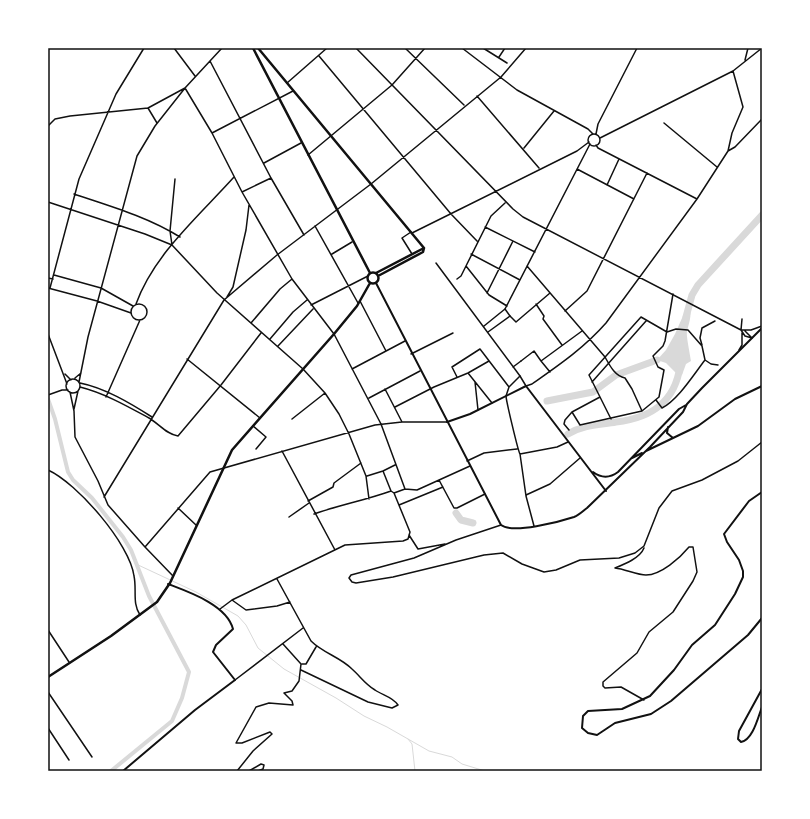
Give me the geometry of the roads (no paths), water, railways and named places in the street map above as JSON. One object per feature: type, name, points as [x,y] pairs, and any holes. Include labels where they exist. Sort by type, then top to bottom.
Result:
[{"type":"main road","points":[[48,676],[140,615],[157,602],[169,584],[232,450],[334,334],[359,302],[370,283],[369,275],[253,48]]},
{"type":"main road","points":[[258,48],[424,248]]},
{"type":"main road","points":[[259,59],[264,56]]},
{"type":"main road","points":[[369,275],[376,273],[424,248]]},
{"type":"main road","points":[[378,276],[423,252],[424,248]]},
{"type":"main road","points":[[370,283],[376,283],[378,281],[378,276],[376,273]]},
{"type":"street","points":[[140,320],[133,317],[131,313],[97,301],[49,288],[53,279],[74,194],[107,113],[144,48]]},
{"type":"street","points":[[174,48],[195,76]]},
{"type":"street","points":[[74,411],[78,390],[80,387],[79,382],[88,337],[121,210],[137,156],[157,123],[195,76],[222,48]]},
{"type":"street","points":[[287,83],[327,48]]},
{"type":"street","points":[[356,48],[505,203],[523,217],[742,330],[752,338]]},
{"type":"street","points":[[405,48],[465,105]]},
{"type":"street","points":[[308,155],[392,85],[424,48]]},
{"type":"street","points":[[462,48],[517,90],[588,129],[600,138]]},
{"type":"street","points":[[483,48],[507,63]]},
{"type":"street","points":[[499,57],[505,48]]},
{"type":"street","points":[[224,300],[277,255],[371,184],[465,105],[501,77],[526,48]]},
{"type":"street","points":[[412,254],[402,238],[411,232],[451,214],[539,168],[577,151],[588,142],[589,137],[595,134],[598,124],[637,48]]},
{"type":"street","points":[[745,60],[748,48]]},
{"type":"street","points":[[596,145],[600,142],[600,138],[733,71],[762,48]]},
{"type":"street","points":[[319,56],[451,214],[477,241]]},
{"type":"street","points":[[210,61],[271,178],[304,235]]},
{"type":"street","points":[[145,547],[210,472],[381,424],[402,422],[447,422],[478,410],[526,386],[550,372],[590,341],[606,323],[696,199],[728,151],[732,133],[743,107],[733,71]]},
{"type":"street","points":[[48,126],[55,119],[70,116],[148,108],[185,88]]},
{"type":"street","points":[[185,88],[212,133],[234,177],[277,255],[310,305],[334,334],[381,424],[405,489]]},
{"type":"street","points":[[212,133],[293,91]]},
{"type":"street","points":[[476,96],[524,148],[539,168]]},
{"type":"street","points":[[148,108],[157,123]]},
{"type":"street","points":[[524,148],[554,111]]},
{"type":"street","points":[[728,151],[735,147],[762,119]]},
{"type":"street","points":[[664,123],[717,168]]},
{"type":"street","points":[[588,142],[696,199]]},
{"type":"street","points":[[264,163],[302,143]]},
{"type":"street","points":[[484,326],[507,306],[535,252],[545,228],[590,144]]},
{"type":"street","points":[[607,185],[619,159]]},
{"type":"street","points":[[576,169],[634,199]]},
{"type":"street","points":[[565,311],[587,291],[647,173]]},
{"type":"street","points":[[131,313],[133,306],[136,304],[156,267],[172,245],[234,177]]},
{"type":"street","points":[[242,192],[271,178]]},
{"type":"street","points":[[172,245],[170,231],[175,179]]},
{"type":"street","points":[[74,194],[121,210],[170,231],[180,237]]},
{"type":"street","points":[[48,202],[118,224],[172,245],[224,300],[303,369],[325,393],[340,414],[349,434],[366,476],[369,499]]},
{"type":"street","points":[[452,283],[457,279],[466,266],[477,241],[491,216],[505,203]]},
{"type":"street","points":[[104,497],[187,359],[224,300],[233,290],[246,230],[249,204]]},
{"type":"street","points":[[315,226],[386,352]]},
{"type":"street","points":[[485,227],[535,252]]},
{"type":"street","points":[[487,293],[513,241]]},
{"type":"street","points":[[332,254],[352,242]]},
{"type":"street","points":[[471,254],[520,280]]},
{"type":"street","points":[[436,262],[484,326],[526,386],[606,492]]},
{"type":"street","points":[[466,266],[487,293],[507,306]]},
{"type":"street","points":[[527,266],[605,357],[619,377],[625,378],[642,411]]},
{"type":"street","points":[[54,275],[101,288],[133,306]]},
{"type":"street","points":[[310,305],[348,285],[352,285],[369,275]]},
{"type":"street","points":[[48,278],[53,279]]},
{"type":"street","points":[[250,323],[280,289],[292,279]]},
{"type":"street","points":[[376,283],[411,354],[501,525],[510,529],[534,526],[576,516],[606,492],[645,451]]},
{"type":"street","points":[[505,309],[516,322],[550,293]]},
{"type":"street","points":[[572,412],[580,425],[642,411],[659,397],[664,370],[656,365],[654,358],[655,353],[663,346],[667,332],[672,294]]},
{"type":"street","points":[[269,340],[293,312],[307,300]]},
{"type":"street","points":[[106,397],[140,320],[146,316],[146,309],[143,305],[136,304]]},
{"type":"street","points":[[536,304],[544,316],[543,319],[562,345]]},
{"type":"street","points":[[278,346],[313,309]]},
{"type":"street","points":[[488,332],[510,316]]},
{"type":"street","points":[[611,419],[589,375],[641,317],[667,332],[676,329],[688,330],[702,346]]},
{"type":"street","points":[[738,352],[742,345],[743,338],[742,319]]},
{"type":"street","points":[[592,382],[646,321]]},
{"type":"street","points":[[715,321],[702,328],[700,338],[705,360],[711,364],[718,365]]},
{"type":"street","points":[[742,330],[762,327]]},
{"type":"street","points":[[589,468],[597,475],[613,476],[679,409],[687,404],[762,327]]},
{"type":"street","points":[[742,330],[745,336],[752,338]]},
{"type":"street","points":[[541,361],[582,331]]},
{"type":"street","points":[[65,374],[72,380],[107,393],[136,407],[172,435],[178,436],[221,385],[261,333]]},
{"type":"street","points":[[411,354],[453,333]]},
{"type":"street","points":[[48,334],[65,374],[74,411],[75,436],[98,481],[104,497],[115,514],[172,577]]},
{"type":"street","points":[[352,369],[405,341]]},
{"type":"street","points":[[457,377],[452,367],[480,349],[509,387]]},
{"type":"street","points":[[513,367],[534,351],[550,372]]},
{"type":"street","points":[[187,359],[260,418]]},
{"type":"street","points":[[656,400],[662,408],[672,401],[705,360]]},
{"type":"street","points":[[395,407],[430,389],[468,373],[489,361]]},
{"type":"street","points":[[368,398],[420,371]]},
{"type":"street","points":[[48,395],[62,390],[82,372]]},
{"type":"street","points":[[468,373],[492,403]]},
{"type":"street","points":[[520,376],[509,387],[506,396],[513,423],[517,449],[520,454],[526,496],[534,526]]},
{"type":"street","points":[[475,382],[478,410]]},
{"type":"street","points":[[632,458],[708,420],[735,399],[762,386]]},
{"type":"street","points":[[80,387],[106,397],[151,418]]},
{"type":"street","points":[[385,389],[402,422]]},
{"type":"street","points":[[62,390],[78,390]]},
{"type":"street","points":[[292,418],[325,393]]},
{"type":"street","points":[[569,430],[564,424],[565,420],[572,412],[600,398]]},
{"type":"street","points":[[650,448],[683,412],[687,404]]},
{"type":"street","points":[[253,426],[266,437],[256,449]]},
{"type":"street","points":[[668,427],[668,434],[674,438]]},
{"type":"street","points":[[520,454],[557,447],[568,442]]},
{"type":"street","points":[[647,442],[650,448]]},
{"type":"street","points":[[644,700],[621,687],[605,688],[603,686],[603,682],[637,653],[649,632],[673,612],[693,581],[698,570],[693,547],[689,547],[680,558],[668,567],[646,575],[626,569],[615,568],[629,562],[643,551],[659,508],[672,492],[702,480],[738,461],[762,442]]},
{"type":"street","points":[[467,461],[484,453],[517,449]]},
{"type":"street","points":[[282,451],[314,514],[335,550]]},
{"type":"street","points":[[526,496],[550,484],[580,458]]},
{"type":"street","points":[[290,517],[308,502],[333,487],[334,483],[361,463]]},
{"type":"street","points":[[366,476],[396,465]]},
{"type":"street","points":[[394,494],[405,489],[417,490],[470,466]]},
{"type":"street","points":[[48,470],[63,480],[95,510],[120,542],[130,562],[134,576],[135,605],[140,615]]},
{"type":"street","points":[[220,609],[232,600],[346,545],[403,541],[408,539],[410,532],[383,471]]},
{"type":"street","points":[[440,480],[454,508],[458,508],[485,494]]},
{"type":"street","points":[[399,505],[443,487]]},
{"type":"street","points":[[314,514],[339,505],[369,499],[391,491]]},
{"type":"street","points":[[762,492],[749,501],[724,534],[727,542],[739,560],[743,571],[735,594],[715,625],[692,645],[657,690],[644,700],[616,710],[588,711],[582,716],[582,728],[588,733],[597,735],[615,722],[640,717],[659,710],[681,695],[748,635],[762,618]]},
{"type":"street","points":[[178,508],[196,525]]},
{"type":"street","points":[[501,525],[414,558],[351,575],[349,578],[352,582],[356,583],[393,577],[484,555],[503,553],[522,564],[544,572],[556,570],[580,560],[619,558],[635,553],[644,546]]},
{"type":"street","points":[[409,535],[418,549],[448,544]]},
{"type":"street","points":[[277,579],[303,628],[316,646],[352,668],[363,682],[376,691],[391,698],[398,705],[392,708],[368,702],[301,670]]},
{"type":"street","points":[[169,584],[183,589],[220,609],[231,621],[233,629],[216,645],[213,652],[235,680]]},
{"type":"street","points":[[232,600],[246,610],[277,606],[290,602]]},
{"type":"street","points":[[123,771],[195,710],[303,628]]},
{"type":"street","points":[[48,630],[70,662]]},
{"type":"street","points":[[237,771],[253,751],[272,734],[270,732],[242,743],[236,743],[251,712],[261,704],[292,705],[292,701],[284,693],[292,690],[299,681],[301,664],[283,644]]},
{"type":"street","points":[[301,664],[306,664],[316,646]]},
{"type":"street","points":[[762,688],[740,731],[738,739],[741,742],[746,740],[749,736],[762,707]]},
{"type":"street","points":[[48,692],[92,757]]},
{"type":"street","points":[[48,728],[69,760]]},
{"type":"street","points":[[249,771],[261,764],[264,765],[263,769],[258,771]]},
{"type":"waterway","points":[[686,317],[692,295],[698,285],[762,215]]},
{"type":"waterway","points":[[547,401],[593,392],[616,375],[657,360]]},
{"type":"waterway","points":[[568,434],[585,427],[628,420],[640,417],[650,412],[667,399],[673,390],[680,366]]},
{"type":"waterway","points":[[48,399],[55,419],[68,472],[73,480],[92,498],[123,537],[131,550],[149,596],[189,672],[182,698],[172,721],[111,771]]},
{"type":"waterway","points":[[456,513],[461,520],[473,523]]},
{"type":"waterway","points":[[136,564],[196,592],[238,616],[246,625],[258,648],[284,669],[336,698],[364,716],[387,727],[429,751],[452,757],[462,764],[485,771]]},
{"type":"waterway","points":[[408,739],[412,744],[415,771]]}]
